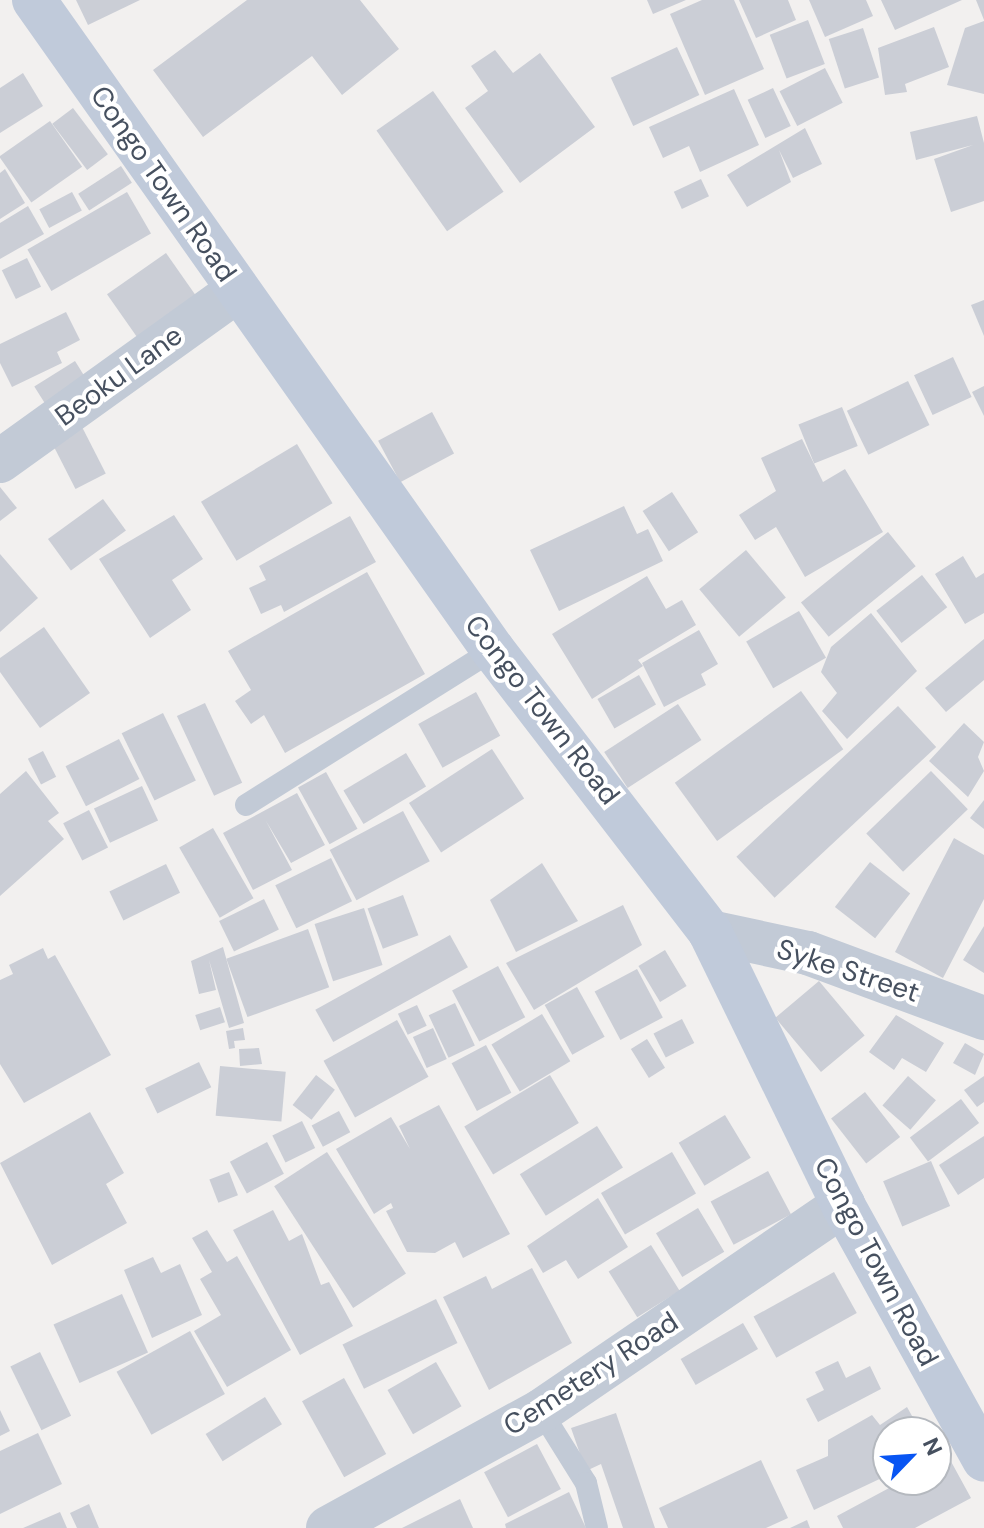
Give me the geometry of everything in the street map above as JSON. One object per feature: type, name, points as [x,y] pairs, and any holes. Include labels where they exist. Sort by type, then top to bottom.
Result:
[{"type":"main road","name":"Congo Town Road","points":[[34,0],[493,650],[710,932],[843,1205],[984,1459]]},
{"type":"street","name":"Beoku Lane","points":[[0,461],[238,290]]},
{"type":"street","name":"Syke Street","points":[[710,932],[808,953],[984,1018]]},
{"type":"street","name":"Cemetery Road","points":[[328,1528],[541,1411],[843,1205]]},
{"type":"lane","points":[[246,805],[493,650]]},
{"type":"lane","points":[[541,1411],[586,1483],[597,1528]]},
{"type":"building","points":[[76,0],[140,0],[88,25]]},
{"type":"building","points":[[247,0],[360,0],[399,49],[342,95],[312,56],[203,137],[153,70]]},
{"type":"building","points":[[647,0],[686,0],[653,14]]},
{"type":"building","points":[[702,0],[734,0],[764,69],[705,95],[670,14]]},
{"type":"building","points":[[739,0],[788,0],[796,20],[756,38]]},
{"type":"building","points":[[809,0],[866,0],[873,16],[825,37]]},
{"type":"building","points":[[881,0],[962,0],[895,30]]},
{"type":"building","points":[[976,0],[984,0],[984,20]]},
{"type":"building","points":[[808,20],[825,64],[787,79],[770,35]]},
{"type":"building","points":[[984,21],[984,94],[947,85],[965,28]]},
{"type":"building","points":[[934,27],[949,67],[905,84],[907,92],[885,95],[878,48]]},
{"type":"building","points":[[863,28],[879,77],[845,89],[829,39]]},
{"type":"building","points":[[677,47],[699,95],[633,126],[611,78]]},
{"type":"building","points":[[495,50],[513,73],[540,53],[595,127],[520,183],[465,108],[488,91],[471,66]]},
{"type":"building","points":[[825,68],[843,103],[797,126],[780,91]]},
{"type":"building","points":[[23,73],[43,106],[0,133],[0,88]]},
{"type":"building","points":[[773,88],[791,126],[765,138],[748,100]]},
{"type":"building","points":[[734,89],[759,145],[700,172],[689,146],[663,158],[649,127]]},
{"type":"building","points":[[433,91],[504,192],[447,231],[376,131]]},
{"type":"building","points":[[73,108],[108,154],[87,170],[52,124]]},
{"type":"building","points":[[977,116],[984,143],[984,201],[951,212],[934,159],[973,145],[916,160],[910,132]]},
{"type":"building","points":[[50,121],[82,167],[31,202],[0,156]]},
{"type":"building","points":[[805,128],[822,164],[793,178],[779,150],[791,182],[747,207],[727,175]]},
{"type":"building","points":[[121,166],[132,183],[89,211],[78,194]]},
{"type":"building","points":[[5,169],[25,203],[0,219],[0,173]]},
{"type":"building","points":[[701,179],[709,196],[682,209],[674,192]]},
{"type":"building","points":[[72,192],[82,211],[49,228],[39,209]]},
{"type":"building","points":[[127,192],[151,234],[51,291],[27,250]]},
{"type":"building","points":[[28,206],[44,234],[0,259],[0,223]]},
{"type":"building","points":[[166,253],[198,298],[139,339],[107,294]]},
{"type":"building","points":[[27,258],[41,287],[16,299],[2,270]]},
{"type":"building","points":[[984,300],[984,336],[971,305]]},
{"type":"building","points":[[66,312],[80,340],[57,352],[62,363],[12,387],[0,363],[0,344]]},
{"type":"building","points":[[953,357],[972,397],[933,415],[914,375]]},
{"type":"building","points":[[75,361],[87,380],[46,405],[34,386]]},
{"type":"building","points":[[908,381],[929,425],[868,455],[847,411]]},
{"type":"building","points":[[984,386],[984,416],[972,392]]},
{"type":"building","points":[[842,407],[858,446],[814,464],[798,425]]},
{"type":"building","points":[[432,412],[454,453],[400,482],[378,441]]},
{"type":"building","points":[[79,421],[106,474],[75,489],[49,436]]},
{"type":"building","points":[[802,439],[823,482],[845,469],[883,532],[805,577],[776,527],[755,540],[739,515],[776,491],[761,458]]},
{"type":"building","points":[[297,444],[333,503],[237,561],[201,502]]},
{"type":"building","points":[[0,487],[17,508],[0,521]]},
{"type":"building","points":[[672,492],[698,532],[669,551],[643,511]]},
{"type":"building","points":[[103,499],[126,531],[71,571],[48,539]]},
{"type":"building","points":[[624,506],[637,534],[648,529],[663,561],[559,611],[530,550]]},
{"type":"building","points":[[174,515],[203,559],[172,580],[191,610],[150,638],[99,559]]},
{"type":"building","points":[[350,516],[376,562],[284,612],[281,605],[261,614],[249,588],[266,580],[259,566]]},
{"type":"building","points":[[888,532],[916,566],[829,637],[801,602]]},
{"type":"building","points":[[746,550],[786,597],[739,637],[699,589]]},
{"type":"building","points":[[0,554],[38,598],[0,632]]},
{"type":"building","points":[[963,556],[976,578],[984,573],[984,613],[965,624],[935,574]]},
{"type":"building","points":[[367,572],[425,674],[285,753],[264,715],[251,724],[235,701],[251,690],[228,651]]},
{"type":"building","points":[[922,575],[947,607],[902,643],[876,611]]},
{"type":"building","points":[[647,576],[666,609],[682,600],[696,625],[638,660],[643,666],[592,699],[552,634]]},
{"type":"building","points":[[799,611],[826,658],[773,688],[746,642]]},
{"type":"building","points":[[871,613],[917,671],[847,739],[822,711],[837,693],[821,672],[831,647]]},
{"type":"building","points":[[44,627],[90,693],[40,728],[0,672],[0,658]]},
{"type":"building","points":[[699,630],[718,664],[701,674],[706,685],[664,707],[642,663]]},
{"type":"building","points":[[984,639],[984,680],[946,712],[925,688]]},
{"type":"building","points":[[639,675],[656,704],[614,728],[597,699]]},
{"type":"building","points":[[801,691],[843,749],[717,841],[675,783]]},
{"type":"building","points":[[476,692],[500,736],[443,768],[418,724]]},
{"type":"building","points":[[205,703],[242,783],[214,796],[177,716]]},
{"type":"building","points":[[678,704],[701,740],[628,788],[604,752]]},
{"type":"building","points":[[898,706],[936,747],[775,898],[736,857]]},
{"type":"building","points":[[163,713],[196,780],[155,801],[122,733]]},
{"type":"building","points":[[964,723],[984,742],[978,757],[984,771],[968,797],[929,761]]},
{"type":"building","points":[[119,739],[139,779],[86,806],[66,766]]},
{"type":"building","points":[[492,749],[524,798],[441,852],[409,803]]},
{"type":"building","points":[[43,751],[56,777],[41,785],[28,759]]},
{"type":"building","points":[[406,753],[426,786],[364,824],[343,791]]},
{"type":"building","points":[[26,771],[59,813],[48,821],[64,839],[0,896],[0,794]]},
{"type":"building","points":[[931,771],[968,809],[903,872],[866,834]]},
{"type":"building","points":[[326,772],[358,829],[330,844],[298,788]]},
{"type":"building","points":[[142,786],[158,820],[110,843],[94,808]]},
{"type":"building","points":[[297,793],[325,845],[291,863],[266,821],[292,870],[253,890],[223,833]]},
{"type":"building","points":[[984,800],[984,829],[970,818]]},
{"type":"building","points":[[89,810],[108,847],[82,861],[63,823]]},
{"type":"building","points":[[403,811],[430,861],[356,900],[330,850]]},
{"type":"building","points":[[213,828],[254,898],[220,918],[179,848]]},
{"type":"building","points":[[954,838],[984,855],[984,899],[943,978],[895,952]]},
{"type":"building","points":[[331,858],[352,901],[296,928],[275,885]]},
{"type":"building","points":[[870,862],[910,893],[875,938],[835,907]]},
{"type":"building","points":[[542,863],[578,921],[516,952],[490,900]]},
{"type":"building","points":[[166,864],[180,893],[123,920],[109,892]]},
{"type":"building","points":[[403,895],[418,935],[383,949],[368,909]]},
{"type":"building","points":[[264,899],[279,930],[234,951],[219,921]]},
{"type":"building","points":[[623,905],[642,945],[534,1010],[506,963]]},
{"type":"building","points":[[364,908],[383,965],[333,981],[315,924]]},
{"type":"building","points":[[984,926],[984,973],[963,960]]},
{"type":"building","points":[[308,929],[329,987],[247,1017],[226,959]]},
{"type":"building","points":[[450,935],[468,967],[333,1042],[315,1010]]},
{"type":"building","points":[[223,947],[244,1023],[229,1028],[209,960],[216,990],[199,994],[191,961]]},
{"type":"building","points":[[43,948],[48,959],[55,955],[111,1055],[24,1103],[0,1064],[0,980],[13,974],[9,965]]},
{"type":"building","points":[[665,950],[687,986],[660,1002],[638,966]]},
{"type":"building","points":[[498,966],[525,1017],[479,1042],[452,990]]},
{"type":"building","points":[[637,969],[663,1018],[620,1040],[595,992]]},
{"type":"building","points":[[819,981],[865,1035],[821,1072],[775,1018]]},
{"type":"building","points":[[577,987],[605,1037],[572,1055],[545,1005]]},
{"type":"building","points":[[455,1003],[475,1046],[449,1058],[429,1015]]},
{"type":"building","points":[[417,1005],[427,1026],[408,1035],[398,1014]]},
{"type":"building","points":[[220,1007],[225,1022],[200,1030],[195,1015]]},
{"type":"building","points":[[542,1014],[570,1061],[520,1092],[491,1044]]},
{"type":"building","points":[[896,1015],[944,1043],[926,1072],[902,1058],[894,1070],[869,1052]]},
{"type":"building","points":[[682,1019],[694,1043],[666,1058],[653,1034]]},
{"type":"building","points":[[397,1020],[429,1077],[355,1118],[324,1061]]},
{"type":"building","points":[[243,1028],[245,1040],[234,1041],[235,1048],[229,1049],[226,1031]]},
{"type":"building","points":[[433,1028],[447,1059],[427,1068],[413,1037]]},
{"type":"building","points":[[647,1039],[665,1068],[649,1078],[631,1049]]},
{"type":"building","points":[[965,1043],[984,1054],[975,1075],[953,1063]]},
{"type":"building","points":[[486,1045],[511,1093],[477,1111],[452,1063]]},
{"type":"building","points":[[259,1048],[262,1064],[240,1066],[239,1049]]},
{"type":"building","points":[[199,1062],[211,1087],[157,1113],[145,1088]]},
{"type":"building","points":[[220,1066],[286,1072],[281,1122],[216,1116]]},
{"type":"building","points":[[316,1075],[335,1090],[312,1120],[293,1105]]},
{"type":"building","points":[[550,1075],[579,1123],[493,1175],[464,1127]]},
{"type":"building","points":[[908,1076],[936,1100],[910,1130],[882,1105]]},
{"type":"building","points":[[984,1076],[984,1102],[977,1107],[964,1090]]},
{"type":"building","points":[[865,1092],[900,1137],[866,1163],[831,1118]]},
{"type":"building","points":[[961,1099],[979,1123],[928,1161],[910,1138]]},
{"type":"building","points":[[439,1105],[510,1234],[463,1258],[455,1242],[435,1253],[407,1252],[386,1211],[393,1208],[391,1203],[374,1214],[336,1149],[391,1117],[410,1149],[399,1126]]},
{"type":"building","points":[[339,1111],[350,1132],[323,1147],[312,1126]]},
{"type":"building","points":[[90,1112],[124,1173],[106,1184],[127,1223],[52,1265],[0,1163]]},
{"type":"building","points":[[725,1115],[751,1158],[704,1186],[679,1143]]},
{"type":"building","points":[[302,1121],[315,1148],[285,1162],[272,1135]]},
{"type":"building","points":[[597,1126],[623,1168],[546,1216],[520,1174]]},
{"type":"building","points":[[984,1136],[984,1178],[958,1195],[939,1165]]},
{"type":"building","points":[[267,1142],[284,1174],[247,1194],[230,1162]]},
{"type":"building","points":[[327,1152],[406,1274],[353,1308],[274,1186]]},
{"type":"building","points":[[672,1152],[696,1194],[625,1235],[601,1193]]},
{"type":"building","points":[[931,1161],[950,1206],[902,1226],[883,1181]]},
{"type":"building","points":[[768,1171],[791,1214],[734,1245],[711,1202]]},
{"type":"building","points":[[229,1172],[238,1195],[218,1203],[209,1180]]},
{"type":"building","points":[[598,1198],[628,1247],[578,1279],[566,1260],[543,1273],[527,1246]]},
{"type":"building","points":[[698,1208],[724,1252],[682,1277],[656,1233]]},
{"type":"building","points":[[273,1210],[289,1241],[302,1234],[321,1285],[329,1282],[353,1326],[300,1355],[233,1230]]},
{"type":"building","points":[[207,1230],[227,1262],[237,1256],[291,1350],[227,1387],[194,1331],[221,1315],[200,1279],[212,1272],[192,1238]]},
{"type":"building","points":[[651,1245],[680,1291],[637,1317],[609,1271]]},
{"type":"building","points":[[153,1257],[161,1273],[180,1264],[202,1315],[152,1338],[124,1270]]},
{"type":"building","points":[[532,1268],[572,1343],[489,1390],[443,1297],[486,1276],[492,1289]]},
{"type":"building","points":[[834,1272],[857,1313],[776,1358],[754,1317]]},
{"type":"building","points":[[122,1294],[148,1352],[80,1383],[53,1325]]},
{"type":"building","points":[[436,1299],[457,1343],[364,1389],[343,1345]]},
{"type":"building","points":[[743,1323],[758,1349],[696,1385],[681,1359]]},
{"type":"building","points":[[190,1331],[225,1394],[151,1435],[117,1372]]},
{"type":"building","points":[[40,1352],[71,1416],[41,1430],[10,1366]]},
{"type":"building","points":[[838,1361],[846,1378],[870,1366],[881,1389],[818,1422],[806,1399],[824,1390],[815,1372]]},
{"type":"building","points":[[436,1362],[462,1406],[413,1434],[388,1390]]},
{"type":"building","points":[[344,1378],[386,1454],[344,1477],[302,1401]]},
{"type":"building","points":[[265,1397],[282,1424],[223,1461],[206,1434]]},
{"type":"building","points":[[907,1407],[912,1416],[894,1416]]},
{"type":"building","points":[[0,1410],[10,1431],[0,1436]]},
{"type":"building","points":[[616,1413],[655,1528],[623,1528],[601,1464],[586,1471],[571,1428]]},
{"type":"building","points":[[872,1415],[872,1483],[814,1510],[796,1470],[828,1456],[828,1440]]},
{"type":"building","points":[[38,1433],[62,1484],[0,1514],[0,1451]]},
{"type":"building","points":[[537,1444],[561,1489],[508,1517],[484,1472]]},
{"type":"building","points":[[761,1460],[788,1518],[766,1528],[668,1528],[659,1508]]},
{"type":"building","points":[[952,1463],[971,1498],[915,1528],[843,1528],[837,1516],[874,1496],[952,1496]]},
{"type":"building","points":[[569,1492],[586,1528],[506,1528],[505,1524]]},
{"type":"building","points":[[460,1499],[473,1528],[402,1528]]},
{"type":"building","points":[[89,1504],[99,1528],[77,1528],[70,1513]]},
{"type":"building","points":[[60,1512],[67,1528],[23,1528]]},
{"type":"building","points":[[807,1520],[810,1528],[790,1528]]}]
